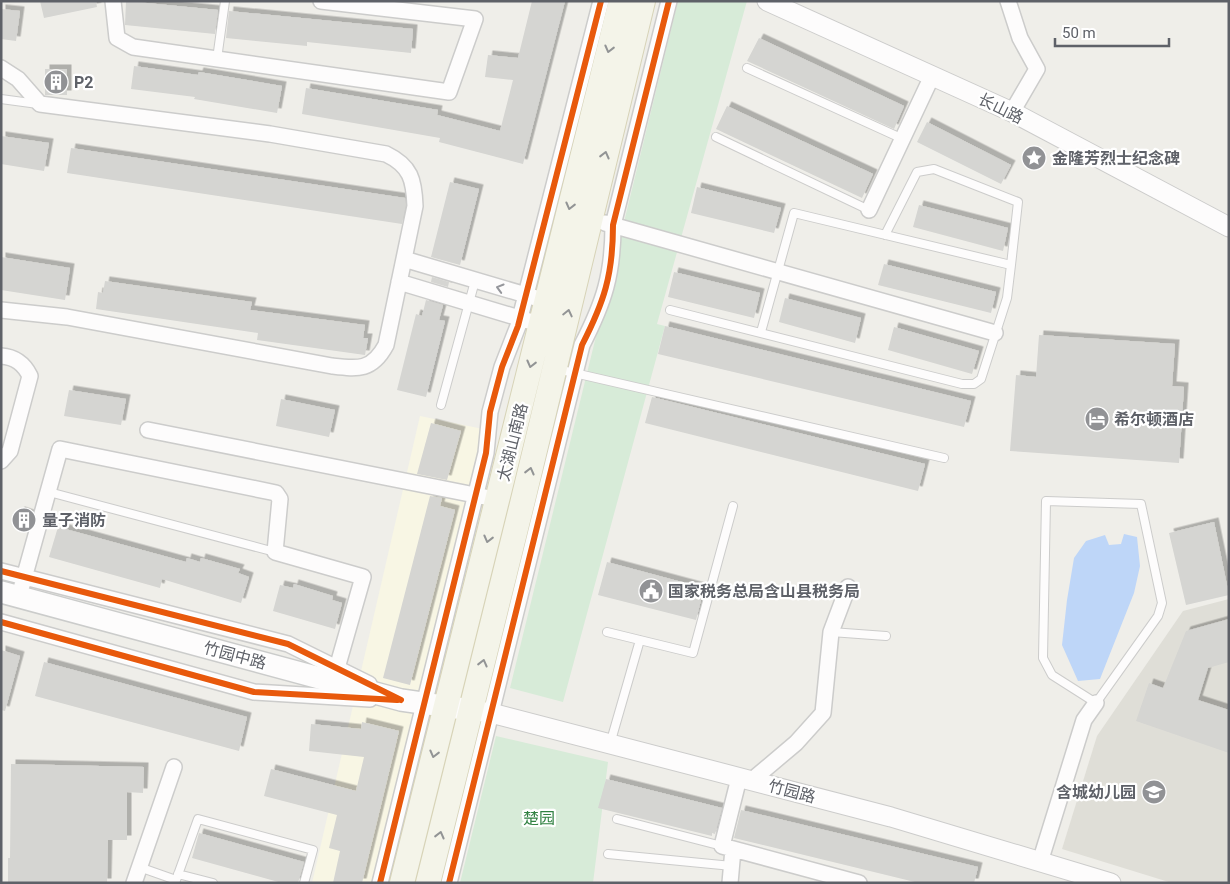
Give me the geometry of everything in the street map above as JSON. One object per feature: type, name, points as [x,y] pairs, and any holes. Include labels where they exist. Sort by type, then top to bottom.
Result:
[{"type":"main road","name":"太湖山南路","points":[[402,883],[435,705],[536,298],[621,1]]},
{"type":"main road","name":"太湖山南路","points":[[428,883],[481,712],[522,504],[565,370],[589,218],[643,1]]},
{"type":"main road","name":"竹园中路","points":[[15,588],[333,682],[401,700],[481,712]]},
{"type":"street","points":[[112,1],[117,38],[132,47],[449,92],[475,19],[323,1]]},
{"type":"street","points":[[404,259],[536,298],[601,1]]},
{"type":"street","points":[[449,883],[481,712],[565,370],[582,346],[603,300],[613,258],[613,225],[669,1]]},
{"type":"street","name":"长山路","points":[[767,1],[1012,112],[1229,227]]},
{"type":"street","points":[[1008,1],[1020,38],[1037,69],[1012,112]]},
{"type":"street","points":[[1,68],[18,79],[40,104],[270,134],[386,154],[400,161],[410,174],[414,189],[415,206],[386,346],[379,358],[370,365],[357,368],[332,366],[67,317],[1,310]]},
{"type":"street","points":[[869,210],[932,76]]},
{"type":"street","points":[[589,218],[995,333]]},
{"type":"street","points":[[399,282],[531,321]]},
{"type":"street","points":[[1,356],[18,360],[26,367],[30,376],[10,452],[1,461]]},
{"type":"street","points":[[148,430],[522,504]]},
{"type":"street","points":[[15,588],[49,492],[60,449],[276,493],[280,499],[275,552],[363,577],[333,682]]},
{"type":"street","points":[[1,571],[15,588],[288,644],[401,700]]},
{"type":"street","points":[[730,883],[732,866],[727,848],[745,779],[796,743],[823,713],[831,632],[848,587]]},
{"type":"street","points":[[1,622],[254,692],[401,700]]},
{"type":"street","points":[[1040,862],[1084,720],[1096,703]]},
{"type":"street","points":[[380,883],[435,705]]},
{"type":"street","name":"竹园路","points":[[481,712],[891,817],[1110,883]]},
{"type":"street","points":[[134,883],[174,767]]},
{"type":"street","points":[[727,848],[859,883]]},
{"type":"lane","points":[[217,59],[225,1]]},
{"type":"lane","points":[[747,68],[903,139]]},
{"type":"lane","points":[[1,77],[18,79]]},
{"type":"lane","points":[[1,99],[40,104]]},
{"type":"lane","points":[[716,136],[869,210]]},
{"type":"lane","points":[[670,310],[962,384],[974,384],[981,378],[1007,298],[1018,202],[934,168],[917,172],[885,235]]},
{"type":"lane","points":[[761,332],[794,213],[1011,265]]},
{"type":"lane","points":[[440,405],[475,281]]},
{"type":"lane","points":[[565,370],[944,458]]},
{"type":"lane","points":[[49,492],[275,552]]},
{"type":"lane","points":[[1046,501],[1141,504],[1162,603],[1158,616],[1096,703],[1052,674],[1042,658],[1046,501]]},
{"type":"lane","points":[[608,632],[693,653],[734,506]]},
{"type":"lane","points":[[831,632],[886,636]]},
{"type":"lane","points":[[610,744],[640,640]]},
{"type":"lane","points":[[176,879],[198,819],[313,850],[304,883]]},
{"type":"lane","points":[[617,819],[727,848]]},
{"type":"lane","points":[[608,854],[732,866]]},
{"type":"lane","points":[[139,867],[176,879],[212,883]]},
{"type":"shaded area","points":[[420,416],[483,429],[373,883],[312,883]]},
{"type":"shaded area","name":"含城幼儿园","points":[[1229,599],[1229,877],[1227,883],[1172,883],[1062,849],[1097,736],[1183,611]]},
{"type":"green space","points":[[678,1],[747,1],[657,324],[665,326],[563,702],[510,688]]},
{"type":"green space","name":"楚园","points":[[496,736],[608,762],[593,883],[460,883]]},
{"type":"water","points":[[1124,534],[1137,537],[1140,566],[1134,593],[1100,679],[1078,681],[1062,645],[1074,558],[1086,541],[1105,535],[1109,545],[1121,544]]},
{"type":"building","points":[[40,1],[96,1],[97,7],[44,18]]},
{"type":"building","points":[[126,1],[218,10],[215,34],[125,25]]},
{"type":"building","points":[[532,1],[565,1],[523,164],[439,142],[440,138],[302,114],[306,88],[438,110],[437,115],[500,131],[513,80],[485,77],[488,55],[518,58]]},
{"type":"building","points":[[1,9],[20,11],[16,41],[1,39]]},
{"type":"building","points":[[229,11],[413,29],[411,53],[307,42],[307,46],[226,38]]},
{"type":"building","points":[[759,38],[904,106],[894,129],[747,61]]},
{"type":"building","points":[[134,66],[198,75],[199,72],[282,86],[277,113],[194,99],[195,97],[131,89]]},
{"type":"building","name":"P2","points":[[45,69],[67,69],[67,95],[45,95]]},
{"type":"building","points":[[727,106],[873,174],[862,198],[716,129]]},
{"type":"building","points":[[927,122],[1011,165],[1001,184],[917,142]]},
{"type":"building","points":[[1,136],[49,143],[44,171],[1,164]]},
{"type":"building","points":[[71,148],[405,198],[406,205],[402,224],[67,173]]},
{"type":"building","points":[[450,182],[479,189],[460,265],[431,257]]},
{"type":"building","points":[[697,187],[781,208],[774,233],[691,213]]},
{"type":"building","points":[[919,205],[1008,228],[1003,251],[913,227]]},
{"type":"building","points":[[1,257],[70,268],[65,300],[1,290]]},
{"type":"building","points":[[884,264],[996,292],[991,313],[878,285]]},
{"type":"building","points":[[674,272],[760,293],[754,318],[668,297]]},
{"type":"building","points":[[432,277],[449,282],[448,287],[431,282]]},
{"type":"building","points":[[105,281],[252,302],[250,310],[365,325],[363,338],[368,338],[365,355],[257,340],[258,333],[96,309],[98,292],[103,293]]},
{"type":"building","points":[[785,298],[861,318],[855,343],[779,322]]},
{"type":"building","points":[[426,300],[443,305],[439,320],[445,321],[426,397],[397,390],[416,314],[422,316]]},
{"type":"building","points":[[665,326],[971,401],[964,427],[658,354]]},
{"type":"building","points":[[894,327],[979,351],[972,374],[888,350]]},
{"type":"building","name":"希尔顿酒店","points":[[1039,335],[1175,344],[1172,386],[1184,387],[1179,463],[1010,451],[1016,375],[1036,377]]},
{"type":"building","points":[[69,390],[126,399],[121,425],[64,416]]},
{"type":"building","points":[[652,397],[925,464],[918,491],[645,423]]},
{"type":"building","points":[[281,399],[335,410],[329,437],[276,426]]},
{"type":"building","points":[[431,423],[461,431],[447,480],[417,474]]},
{"type":"building","points":[[430,496],[442,498],[440,506],[455,510],[410,685],[383,678]]},
{"type":"building","name":"量子消防","points":[[20,511],[32,515],[28,529],[16,525]]},
{"type":"building","points":[[1214,522],[1229,595],[1186,605],[1169,533]]},
{"type":"building","points":[[58,527],[186,562],[187,558],[200,562],[201,558],[240,569],[238,573],[249,577],[241,603],[162,579],[160,588],[49,557]]},
{"type":"building","name":"国家税务总局含山县税务局","points":[[607,562],[704,588],[696,620],[598,595]]},
{"type":"building","points":[[294,584],[333,596],[332,600],[342,603],[335,629],[273,611],[280,585],[293,588]]},
{"type":"building","points":[[1229,619],[1229,662],[1208,668],[1198,700],[1229,710],[1229,753],[1136,721],[1149,683],[1163,688],[1186,631]]},
{"type":"building","points":[[1,650],[20,656],[5,711],[1,710]]},
{"type":"building","points":[[44,662],[247,717],[239,751],[35,696]]},
{"type":"building","points":[[362,722],[399,731],[362,883],[333,883],[340,851],[329,848],[337,815],[264,796],[271,769],[356,791],[364,757],[309,751],[311,724],[361,729]]},
{"type":"building","points":[[11,764],[144,767],[143,793],[127,792],[127,840],[108,840],[107,883],[8,883]]},
{"type":"building","points":[[606,779],[722,808],[715,834],[712,833],[712,836],[598,808]]},
{"type":"building","points":[[741,810],[978,867],[974,883],[919,883],[734,838]]},
{"type":"building","points":[[199,833],[304,862],[298,883],[282,883],[192,858]]},
{"type":"cycle path","points":[[380,883],[486,453],[490,412],[502,367],[518,326],[601,1]]},
{"type":"cycle path","points":[[449,883],[582,345],[606,288],[613,243],[613,225],[669,1]]},
{"type":"cycle path","points":[[1,571],[288,644],[401,700]]},
{"type":"cycle path","points":[[1,622],[254,692],[397,700]]},
{"type":"place","name":"P2","points":[[56,82]]},
{"type":"place","name":"金隆芳烈士纪念碑","points":[[1034,158]]},
{"type":"place","name":"希尔顿酒店","points":[[1097,419]]},
{"type":"place","name":"量子消防","points":[[24,520]]},
{"type":"place","name":"国家税务总局含山县税务局","points":[[651,591]]},
{"type":"place","name":"含城幼儿园","points":[[1154,792]]}]
